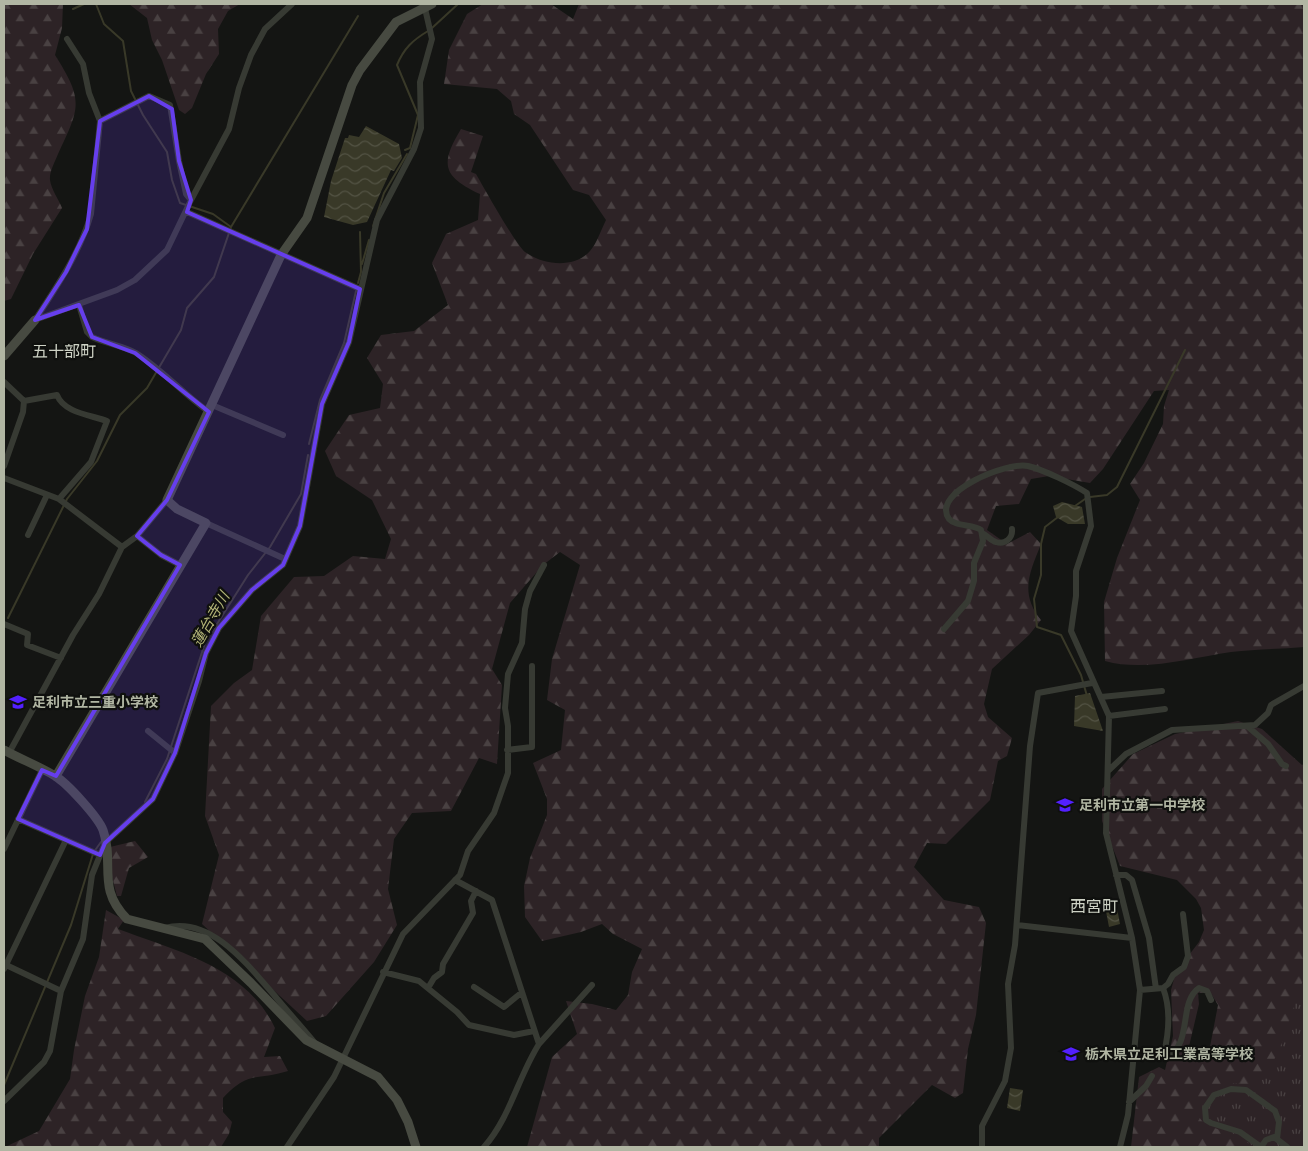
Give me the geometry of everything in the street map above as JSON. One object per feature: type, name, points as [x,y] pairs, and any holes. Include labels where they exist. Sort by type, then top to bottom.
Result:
[{"type":"street","points":[[35,320],[117,290],[149,269],[167,250],[229,129],[239,88],[251,55],[265,30],[292,4]]},
{"type":"street","points":[[4,1101],[44,1062],[50,1050],[61,991],[83,939],[87,923],[89,889],[100,854],[106,843],[153,799],[175,753],[199,681],[206,653],[219,628],[252,590],[283,565],[300,526],[322,404],[349,342],[379,213],[414,148],[421,128],[420,76],[431,47],[432,39],[427,5],[396,22],[360,70],[343,109],[307,218],[281,255],[167,500],[137,536],[122,547],[99,594],[61,658],[44,692],[6,751],[56,776],[95,818],[102,829],[106,843],[109,893],[114,905],[128,919],[205,939],[251,983],[292,1027],[316,1045],[368,1071],[389,1090],[406,1116],[416,1147]]},
{"type":"street","points":[[4,356],[35,320],[66,272],[87,229],[91,214],[100,121],[89,93],[82,64],[67,39]]},
{"type":"street","points":[[100,121],[149,96],[170,105],[186,194],[191,200]]},
{"type":"street","points":[[187,212],[360,289]]},
{"type":"street","points":[[79,305],[87,332],[92,337],[135,353],[210,409],[283,435]]},
{"type":"street","points":[[4,382],[24,400]]},
{"type":"street","points":[[24,400],[57,395],[59,400],[70,409],[107,421],[91,462],[59,500]]},
{"type":"street","points":[[4,466],[23,412],[24,400]]},
{"type":"street","points":[[1012,529],[1012,535],[1009,540],[995,542],[978,528],[953,522],[947,514],[947,507],[953,494],[990,473],[1027,466],[1087,493],[1091,526],[1076,571],[1076,596],[1071,631],[1092,683],[1109,716],[1106,833],[1132,938],[1140,990],[1129,1102],[1120,1147]]},
{"type":"street","points":[[4,478],[59,500],[122,547]]},
{"type":"street","points":[[28,535],[47,495]]},
{"type":"street","points":[[167,500],[177,508],[206,523],[285,559]]},
{"type":"street","points":[[56,776],[206,523]]},
{"type":"street","points":[[944,629],[968,601],[974,581],[974,563],[983,541],[982,533]]},
{"type":"street","points":[[137,536],[161,555],[180,565]]},
{"type":"street","points":[[287,1147],[325,1092],[343,1059],[368,1009],[383,972],[403,934],[460,875],[468,851],[490,820],[508,773],[508,726],[505,708],[508,674],[522,643],[525,609],[530,591],[544,565]]},
{"type":"street","points":[[4,624],[28,634],[27,645],[61,658]]},
{"type":"street","points":[[507,750],[532,747],[532,666]]},
{"type":"street","points":[[982,1147],[982,1126],[1004,1081],[1008,1067],[1011,1018],[1008,984],[1017,925],[1030,746],[1038,693],[1092,683]]},
{"type":"street","points":[[1108,771],[1139,745],[1172,730],[1255,724],[1264,719],[1271,705],[1304,686]]},
{"type":"street","points":[[1101,698],[1162,691]]},
{"type":"street","points":[[1109,716],[1165,709]]},
{"type":"street","points":[[1248,726],[1268,744],[1282,764],[1286,766]]},
{"type":"street","points":[[148,731],[175,753]]},
{"type":"street","points":[[4,849],[42,770]]},
{"type":"street","points":[[18,819],[100,854]]},
{"type":"street","points":[[61,991],[4,966],[66,840]]},
{"type":"street","points":[[1116,875],[1126,875],[1132,880],[1149,938],[1159,989],[1168,1017],[1168,1033],[1164,1053],[1167,1056],[1171,1055],[1181,1039],[1195,991],[1199,988],[1207,991],[1211,1000]]},
{"type":"street","points":[[455,880],[492,900],[539,1044]]},
{"type":"street","points":[[428,988],[434,978],[442,972],[443,964],[473,913],[471,901],[476,891]]},
{"type":"street","points":[[1140,990],[1159,989],[1187,962],[1184,914]]},
{"type":"street","points":[[1017,925],[1132,938]]},
{"type":"street","points":[[383,972],[419,981],[457,1012],[468,1025],[514,1035],[534,1031]]},
{"type":"street","points":[[484,1147],[497,1132],[526,1065],[539,1044],[592,985]]},
{"type":"street","points":[[474,987],[504,1007],[521,993]]},
{"type":"street","points":[[1129,1102],[1146,1086],[1152,1076]]},
{"type":"street","points":[[1277,1139],[1279,1122],[1277,1115],[1271,1107],[1250,1091],[1231,1089],[1212,1098],[1205,1108],[1206,1120],[1240,1132],[1261,1147],[1269,1138],[1277,1139],[1287,1147]]},
{"type":"highlighted area","points":[[149,96],[172,109],[179,161],[191,200],[187,212],[360,289],[349,342],[322,404],[300,526],[283,565],[252,590],[219,628],[206,653],[175,753],[153,799],[105,843],[100,855],[18,819],[42,770],[56,776],[180,565],[161,555],[137,536],[167,500],[209,412],[135,353],[92,337],[79,305],[35,320],[66,272],[87,229],[100,121]]},
{"type":"green space","points":[[4,4],[63,4],[62,28],[55,55],[71,83],[76,104],[71,125],[52,167],[50,177],[52,187],[62,208],[33,254],[11,299],[4,301]]},
{"type":"green space","points":[[129,4],[240,4],[228,11],[218,29],[219,54],[206,74],[192,108],[185,114],[179,110],[162,60],[152,40],[147,18]]},
{"type":"green space","points":[[483,4],[551,4],[573,19],[579,4],[1304,4],[1304,647],[1231,652],[1152,665],[1120,664],[1105,661],[1104,602],[1117,558],[1140,500],[1130,484],[1144,463],[1163,424],[1164,406],[1169,390],[1154,391],[1103,469],[1090,483],[1049,476],[1031,479],[1019,504],[996,506],[987,530],[1007,544],[1030,532],[1041,544],[1030,573],[1028,591],[1034,610],[1041,620],[1029,635],[992,669],[984,704],[988,717],[1012,738],[1007,756],[998,761],[990,800],[946,844],[927,843],[914,867],[944,900],[979,907],[986,923],[976,1015],[968,1049],[963,1093],[955,1098],[932,1085],[879,1138],[879,1147],[527,1147],[552,1057],[577,1034],[566,1001],[592,1004],[616,1010],[628,995],[632,972],[642,949],[613,934],[602,924],[581,932],[542,941],[525,917],[524,886],[530,858],[547,815],[547,799],[533,763],[561,750],[565,710],[547,700],[552,659],[580,565],[560,552],[543,565],[510,603],[492,669],[502,685],[497,764],[479,758],[451,811],[412,813],[394,839],[388,889],[397,925],[374,962],[326,1016],[307,1021],[202,924],[219,855],[205,816],[211,706],[234,683],[252,670],[261,616],[294,577],[324,576],[353,556],[385,559],[391,539],[372,500],[336,476],[325,451],[349,415],[380,408],[383,384],[367,358],[381,335],[414,331],[448,305],[432,263],[446,234],[478,220],[480,194],[458,181],[448,168],[450,151],[461,129],[483,136],[471,172],[476,174],[508,228],[525,252],[540,260],[549,262],[567,263],[576,261],[590,251],[606,220],[589,195],[573,190],[530,125],[514,114],[511,101],[497,89],[444,84],[449,50],[467,14]]},
{"type":"green space","points":[[1238,721],[1262,729],[1302,765],[1304,764],[1304,1147],[1131,1147],[1139,1077],[1159,1067],[1165,1070],[1173,1036],[1171,990],[1176,972],[1199,942],[1204,930],[1201,908],[1196,899],[1177,880],[1120,866],[1102,821],[1102,789],[1133,754],[1175,734]],"holes":[[[1210,992],[1218,1005],[1209,1052],[1197,1061],[1187,1055],[1199,1004],[1198,993]]]},
{"type":"green space","points":[[135,841],[148,857],[129,868],[121,896],[117,896],[111,873],[110,847]]},
{"type":"green space","points":[[106,910],[124,920],[118,929],[186,954],[228,976],[247,990],[262,1007],[275,1028],[264,1057],[280,1056],[288,1071],[247,1080],[232,1089],[223,1098],[223,1112],[232,1122],[229,1134],[221,1147],[5,1147],[39,1131],[70,1079],[85,996],[99,957]]},
{"type":"green space","points":[[1304,977],[1304,1147],[1255,1147],[1230,1133],[1205,1125],[1199,1117],[1211,1093],[1224,1085],[1240,1084],[1250,1086],[1278,1055]]},
{"type":"water","points":[[366,126],[399,144],[402,158],[394,171],[391,170],[367,222],[353,225],[324,217],[331,181],[345,138],[348,138],[349,135],[359,137]]},
{"type":"water","points":[[1062,502],[1082,507],[1085,524],[1068,524],[1056,517],[1053,506]]},
{"type":"water","points":[[1090,693],[1103,731],[1074,726],[1075,696]]},
{"type":"water","points":[[1116,903],[1120,924],[1109,927],[1105,906]]},
{"type":"water","points":[[1010,1088],[1023,1090],[1020,1111],[1007,1108]]},
{"type":"waterway","points":[[73,9],[84,4]]},
{"type":"waterway","points":[[8,618],[67,499],[97,461],[120,415],[147,388],[181,330],[187,308],[214,277],[231,227],[213,214],[180,203],[172,180],[167,152],[143,115],[131,91],[123,41],[104,24],[96,4]]},
{"type":"waterway","name":"蓮台寺川","points":[[432,28],[458,4]]},
{"type":"waterway","points":[[231,227],[358,16]]},
{"type":"waterway","name":"蓮台寺川","points":[[405,150],[410,148],[418,115],[397,65],[409,45],[428,31]]},
{"type":"waterway","points":[[373,226],[384,193],[407,154]]},
{"type":"waterway","name":"蓮台寺川","points":[[358,283],[361,272],[360,232]]},
{"type":"waterway","points":[[362,264],[369,240]]},
{"type":"waterway","name":"蓮台寺川","points":[[309,444],[320,400],[344,343],[356,291]]},
{"type":"waterway","points":[[1090,497],[1107,495],[1117,487],[1185,350]]},
{"type":"waterway","name":"蓮台寺川","points":[[145,802],[167,759],[205,643],[248,575],[270,547],[301,494],[308,455]]},
{"type":"waterway","points":[[1075,506],[1085,499]]},
{"type":"waterway","points":[[1058,517],[1045,527],[1041,544],[1041,575],[1034,599],[1037,627],[1061,635],[1081,675],[1087,696]]},
{"type":"waterway","name":"蓮台寺川","points":[[96,849],[101,842]]},
{"type":"waterway","name":"蓮台寺川","points":[[4,1085],[71,925],[93,854]]},
{"type":"place","name":"足利市立三重小学校","points":[[18,702]]},
{"type":"place","name":"足利市立第一中学校","points":[[1065,805]]},
{"type":"place","name":"栃木県立足利工業高等学校","points":[[1071,1054]]},
{"type":"district","name":"五十部町","points":[[64,351]]},
{"type":"district","name":"西宮町","points":[[1094,906]]}]
